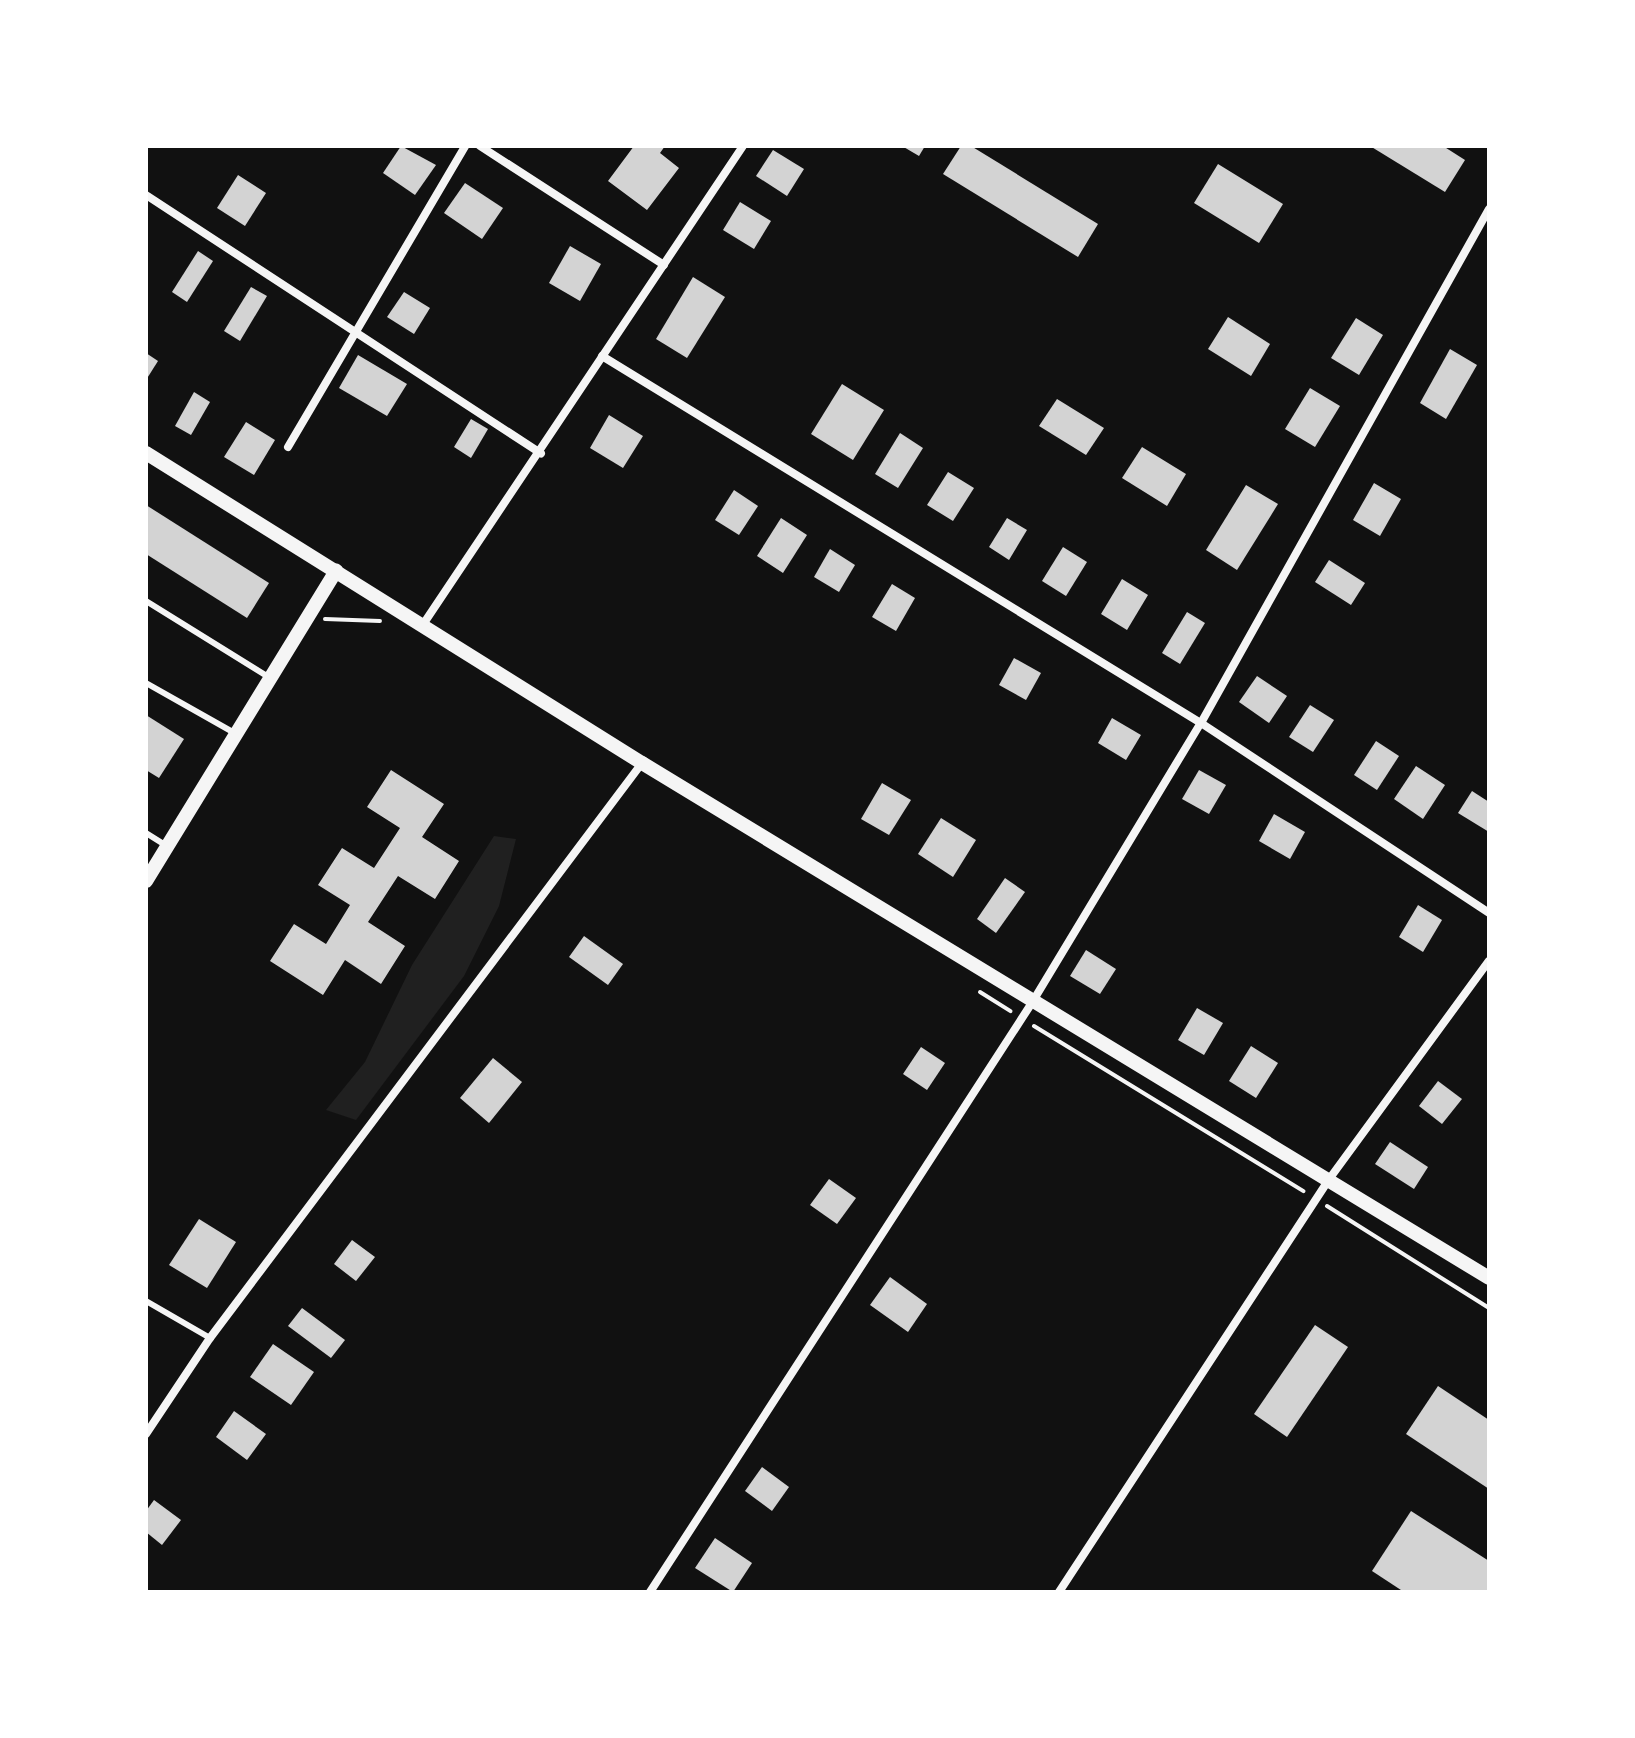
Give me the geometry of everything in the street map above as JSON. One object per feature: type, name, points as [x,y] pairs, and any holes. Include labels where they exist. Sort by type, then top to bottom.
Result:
[{"type":"street","points":[[288,447],[465,146]]},
{"type":"street","points":[[480,146],[664,265]]},
{"type":"street","points":[[422,626],[541,453],[743,146]]},
{"type":"street","points":[[146,195],[541,453]]},
{"type":"street","points":[[650,1592],[1033,1001],[1201,723],[1489,209]]},
{"type":"street","points":[[602,356],[1201,723],[1489,913]]},
{"type":"street","points":[[146,453],[642,763],[1330,1178],[1489,1278]]},
{"type":"street","points":[[146,881],[336,571]]},
{"type":"street","points":[[146,1434],[210,1338],[642,763]]},
{"type":"street","points":[[1059,1592],[1330,1178],[1489,961]]},
{"type":"lane","points":[[146,601],[270,678]]},
{"type":"lane","points":[[146,683],[236,734]]},
{"type":"lane","points":[[146,833],[167,846]]},
{"type":"lane","points":[[146,1301],[210,1338]]},
{"type":"shaded area","points":[[494,836],[516,839],[499,906],[464,976],[356,1120],[326,1110],[365,1062],[412,965]]},
{"type":"building","points":[[401,146],[436,165],[415,195],[383,173]]},
{"type":"building","points":[[634,146],[665,146],[660,153],[679,168],[647,210],[608,181]]},
{"type":"building","points":[[902,146],[925,146],[919,156]]},
{"type":"building","points":[[961,146],[971,146],[1098,224],[1078,257],[943,174]]},
{"type":"building","points":[[1370,146],[1443,146],[1465,160],[1445,192]]},
{"type":"building","points":[[773,150],[804,169],[787,196],[756,176]]},
{"type":"building","points":[[1218,164],[1283,204],[1259,243],[1194,203]]},
{"type":"building","points":[[238,175],[266,193],[245,226],[217,208]]},
{"type":"building","points":[[465,183],[503,208],[482,239],[444,213]]},
{"type":"building","points":[[740,202],[771,221],[754,249],[723,230]]},
{"type":"building","points":[[570,246],[601,264],[580,301],[549,283]]},
{"type":"building","points":[[198,251],[213,261],[187,302],[172,292]]},
{"type":"building","points":[[693,277],[725,297],[687,358],[656,339]]},
{"type":"building","points":[[251,287],[267,296],[240,341],[224,331]]},
{"type":"building","points":[[404,292],[430,308],[414,334],[387,317]]},
{"type":"building","points":[[1228,317],[1270,344],[1251,376],[1208,349]]},
{"type":"building","points":[[1356,318],[1383,335],[1359,375],[1331,358]]},
{"type":"building","points":[[1450,349],[1477,365],[1446,419],[1420,403]]},
{"type":"building","points":[[146,353],[158,361],[146,380]]},
{"type":"building","points":[[358,355],[407,384],[387,416],[339,388]]},
{"type":"building","points":[[842,384],[884,410],[853,460],[811,434]]},
{"type":"building","points":[[1310,388],[1340,406],[1315,447],[1285,429]]},
{"type":"building","points":[[194,392],[210,402],[191,435],[175,426]]},
{"type":"building","points":[[1057,399],[1104,428],[1086,455],[1039,426]]},
{"type":"building","points":[[609,415],[643,436],[623,468],[590,448]]},
{"type":"building","points":[[471,419],[488,429],[471,458],[454,447]]},
{"type":"building","points":[[246,422],[275,440],[254,475],[224,457]]},
{"type":"building","points":[[900,433],[923,448],[898,488],[875,474]]},
{"type":"building","points":[[1142,447],[1186,474],[1167,506],[1122,478]]},
{"type":"building","points":[[948,472],[974,488],[953,521],[927,505]]},
{"type":"building","points":[[1374,483],[1401,499],[1380,536],[1353,520]]},
{"type":"building","points":[[1246,485],[1278,504],[1237,570],[1206,550]]},
{"type":"building","points":[[734,490],[758,506],[739,535],[715,520]]},
{"type":"building","points":[[146,505],[269,583],[247,618],[146,554]]},
{"type":"building","points":[[781,518],[807,535],[783,573],[757,556]]},
{"type":"building","points":[[1007,518],[1027,530],[1009,560],[989,547]]},
{"type":"building","points":[[1063,547],[1087,562],[1066,596],[1042,581]]},
{"type":"building","points":[[830,549],[855,565],[839,592],[814,577]]},
{"type":"building","points":[[1329,560],[1365,583],[1351,605],[1315,582]]},
{"type":"building","points":[[1122,579],[1148,595],[1127,630],[1101,614]]},
{"type":"building","points":[[892,584],[915,598],[896,631],[872,617]]},
{"type":"building","points":[[1187,612],[1205,623],[1180,664],[1162,653]]},
{"type":"building","points":[[1014,658],[1041,673],[1026,700],[999,685]]},
{"type":"building","points":[[1257,676],[1287,696],[1269,723],[1239,702]]},
{"type":"building","points":[[1310,705],[1334,720],[1313,752],[1289,737]]},
{"type":"building","points":[[146,715],[184,739],[159,778],[146,770]]},
{"type":"building","points":[[1112,718],[1141,735],[1126,760],[1098,743]]},
{"type":"building","points":[[1376,741],[1399,756],[1377,790],[1354,775]]},
{"type":"building","points":[[1416,766],[1445,785],[1423,819],[1394,799]]},
{"type":"building","points":[[391,770],[444,804],[422,837],[459,861],[435,899],[398,876],[368,922],[405,946],[381,984],[345,960],[323,995],[270,961],[294,924],[326,944],[350,905],[318,885],[342,848],[374,868],[400,828],[367,807]]},
{"type":"building","points":[[1199,770],[1226,785],[1209,814],[1182,799]]},
{"type":"building","points":[[882,783],[911,800],[889,835],[861,819]]},
{"type":"building","points":[[1472,791],[1489,802],[1489,832],[1458,813]]},
{"type":"building","points":[[1274,814],[1305,832],[1290,859],[1259,841]]},
{"type":"building","points":[[941,818],[976,840],[953,877],[918,854]]},
{"type":"building","points":[[1005,878],[1025,892],[996,933],[977,919]]},
{"type":"building","points":[[1418,905],[1442,920],[1423,952],[1399,937]]},
{"type":"building","points":[[584,936],[623,964],[608,985],[569,957]]},
{"type":"building","points":[[1086,950],[1116,969],[1100,994],[1070,976]]},
{"type":"building","points":[[1197,1008],[1223,1023],[1204,1055],[1178,1040]]},
{"type":"building","points":[[1251,1046],[1278,1063],[1256,1098],[1229,1081]]},
{"type":"building","points":[[921,1047],[945,1063],[927,1090],[903,1074]]},
{"type":"building","points":[[493,1058],[522,1082],[489,1123],[460,1098]]},
{"type":"building","points":[[1438,1081],[1462,1099],[1442,1124],[1419,1106]]},
{"type":"building","points":[[1390,1142],[1428,1167],[1414,1189],[1375,1164]]},
{"type":"building","points":[[829,1179],[856,1198],[837,1224],[810,1205]]},
{"type":"building","points":[[199,1219],[236,1242],[207,1288],[169,1265]]},
{"type":"building","points":[[352,1240],[375,1257],[356,1281],[334,1264]]},
{"type":"building","points":[[890,1277],[927,1304],[908,1332],[870,1305]]},
{"type":"building","points":[[302,1308],[345,1340],[331,1358],[288,1326]]},
{"type":"building","points":[[1315,1325],[1348,1347],[1287,1437],[1254,1414]]},
{"type":"building","points":[[273,1344],[314,1372],[291,1405],[250,1377]]},
{"type":"building","points":[[1438,1386],[1489,1420],[1489,1489],[1406,1434]]},
{"type":"building","points":[[234,1411],[266,1434],[247,1460],[216,1437]]},
{"type":"building","points":[[762,1467],[789,1487],[772,1511],[745,1491]]},
{"type":"building","points":[[154,1500],[181,1520],[162,1545],[146,1532],[146,1511]]},
{"type":"building","points":[[1411,1511],[1489,1561],[1489,1592],[1404,1592],[1372,1571]]},
{"type":"building","points":[[715,1538],[752,1563],[733,1592],[695,1568]]}]
